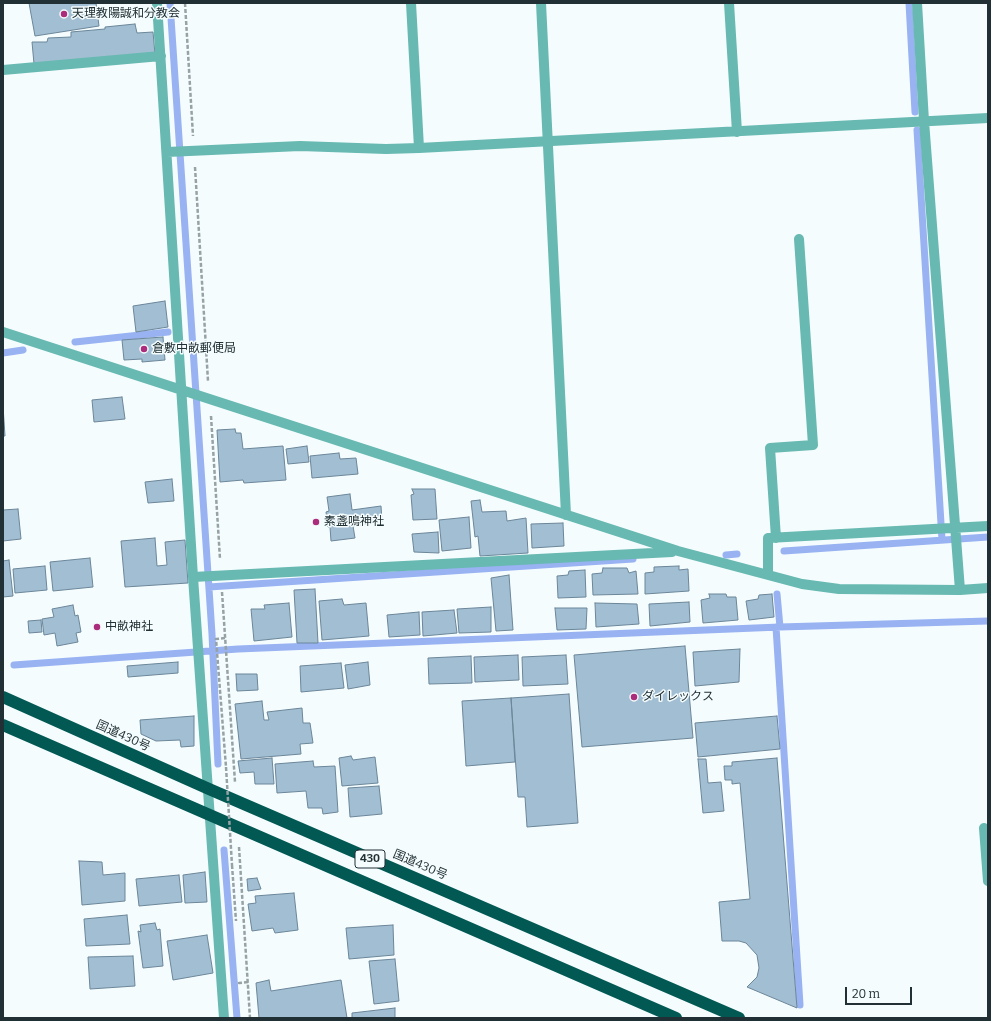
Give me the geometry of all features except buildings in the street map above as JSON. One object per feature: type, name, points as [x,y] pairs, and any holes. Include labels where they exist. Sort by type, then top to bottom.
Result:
[{"type":"highway","name":"国道430号","points":[[3,697],[209,789],[739,1018]]},
{"type":"highway","name":"430","points":[[3,725],[676,1018]]},
{"type":"street","points":[[157,3],[170,152],[197,577],[199,651],[224,1018]]},
{"type":"street","points":[[411,3],[419,148]]},
{"type":"street","points":[[541,3],[566,515]]},
{"type":"street","points":[[729,3],[737,132]]},
{"type":"street","points":[[917,3],[924,122],[957,535],[960,590]]},
{"type":"street","points":[[3,70],[161,56]]},
{"type":"street","points":[[170,152],[300,146],[386,149],[548,143],[988,118]]},
{"type":"street","points":[[776,538],[770,448],[813,445],[799,239]]},
{"type":"street","points":[[3,332],[678,551],[802,584],[839,589],[960,590],[988,588]]},
{"type":"street","points":[[768,574],[768,538],[941,528],[957,535],[988,526]]},
{"type":"street","points":[[197,577],[678,551]]},
{"type":"street","points":[[984,828],[988,881]]},
{"type":"path","points":[[185,3],[207,397],[219,576]]},
{"type":"path","points":[[222,588],[235,783]]},
{"type":"path","points":[[225,638],[216,639],[232,865]]},
{"type":"path","points":[[239,847],[250,1018]]},
{"type":"path","points":[[239,980],[239,983],[248,982]]},
{"type":"waterway","points":[[170,3],[212,634],[218,764]]},
{"type":"waterway","points":[[909,3],[915,112]]},
{"type":"waterway","points":[[917,130],[942,540]]},
{"type":"waterway","points":[[75,342],[168,332]]},
{"type":"waterway","points":[[3,353],[23,350]]},
{"type":"waterway","points":[[784,551],[988,537]]},
{"type":"waterway","points":[[726,555],[737,554]]},
{"type":"waterway","points":[[209,587],[633,559]]},
{"type":"waterway","points":[[777,594],[780,627]]},
{"type":"waterway","points":[[14,665],[238,649],[780,627],[988,621]]},
{"type":"waterway","points":[[776,627],[800,1005]]},
{"type":"waterway","points":[[224,850],[237,1018]]},
{"type":"place","name":"天理教陽誠和分教会","points":[[64,14]]},
{"type":"place","name":"倉敷中畝郵便局","points":[[144,349]]},
{"type":"place","name":"素盞鳴神社","points":[[316,522]]},
{"type":"place","name":"中畝神社","points":[[97,627]]},
{"type":"place","name":"ダイレックス","points":[[634,697]]}]
